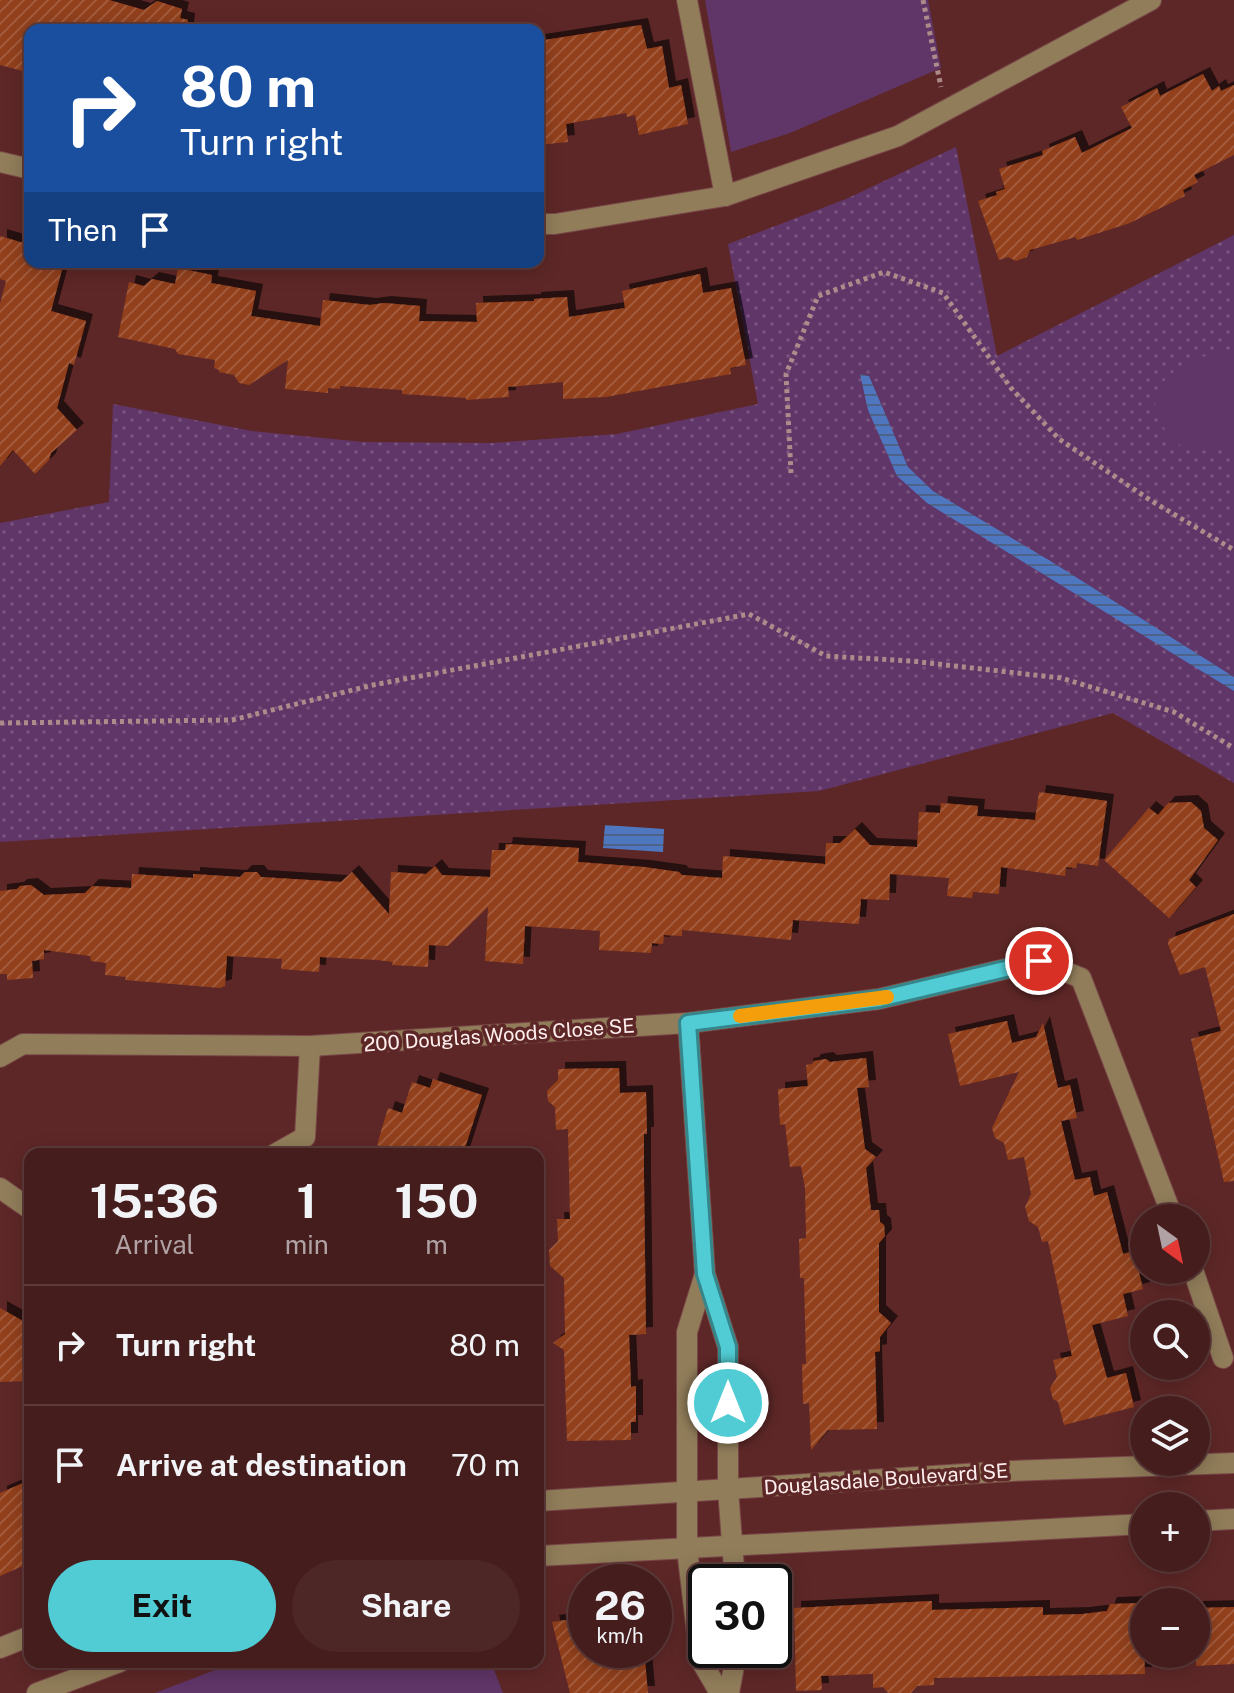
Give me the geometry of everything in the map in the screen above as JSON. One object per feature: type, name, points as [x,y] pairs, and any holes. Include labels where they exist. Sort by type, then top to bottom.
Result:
[{"type":"street","points":[[687,0],[725,196]]},
{"type":"street","points":[[544,224],[725,196],[898,136],[1151,0]]},
{"type":"street","points":[[0,162],[24,168]]},
{"type":"street","name":"200 Douglas Woods Close SE","points":[[0,1057],[23,1044],[310,1046],[688,1023],[879,999],[1039,961],[1081,978],[1168,1204]]},
{"type":"street","points":[[688,1023],[705,1274],[728,1347],[728,1489],[733,1564]]},
{"type":"street","points":[[286,1148],[305,1137],[310,1046]]},
{"type":"street","points":[[0,1188],[24,1205]]},
{"type":"street","points":[[705,1274],[687,1332],[687,1549],[700,1659],[720,1693]]},
{"type":"street","points":[[1198,1284],[1223,1358]]},
{"type":"street","name":"Douglasdale Boulevard SE","points":[[544,1501],[1012,1471],[1234,1463]]},
{"type":"street","points":[[1210,1520],[1234,1519]]},
{"type":"street","points":[[544,1556],[1130,1525]]},
{"type":"street","points":[[0,1648],[24,1638]]},
{"type":"street","points":[[37,1693],[104,1668]]},
{"type":"street","points":[[729,1693],[734,1668]]},
{"type":"path","points":[[923,0],[946,111]]},
{"type":"path","points":[[791,473],[786,374],[818,296],[884,272],[943,293],[1011,388],[1059,439],[1150,500],[1234,550]]},
{"type":"path","points":[[0,723],[232,720],[373,685],[749,614],[826,656],[911,661],[1061,678],[1174,712],[1234,748]]},
{"type":"shaded area","points":[[705,0],[928,0],[941,68],[790,133],[731,152]]},
{"type":"shaded area","points":[[956,147],[997,356],[1234,235],[1234,783],[1113,713],[819,791],[0,842],[0,523],[109,502],[113,404],[252,431],[364,442],[491,443],[617,434],[758,404],[728,244],[846,199]]},
{"type":"shaded area","points":[[1234,349],[1234,446],[1194,450],[1177,443],[1169,436],[1156,412],[1155,400],[1161,386],[1188,363]]},
{"type":"shaded area","points":[[493,1668],[503,1693],[155,1693],[215,1670]]},
{"type":"water","points":[[860,374],[869,376],[908,467],[933,491],[1234,677],[1234,691],[927,503],[897,476],[868,410]]},
{"type":"water","points":[[605,825],[664,829],[663,852],[603,848]]},
{"type":"building","points":[[0,0],[109,0],[144,10],[157,1],[182,9],[180,18],[188,20],[188,24],[24,24],[24,71],[0,65]]},
{"type":"building","points":[[641,25],[647,49],[662,46],[669,88],[681,85],[688,124],[639,135],[635,115],[627,117],[626,113],[566,124],[568,142],[544,144],[544,40]]},
{"type":"building","points":[[1203,74],[1212,91],[1219,86],[1221,91],[1234,85],[1234,155],[1194,175],[1198,182],[1183,190],[1185,196],[1130,223],[1077,240],[1076,237],[1030,250],[1027,257],[1016,261],[1008,257],[999,260],[978,201],[1005,189],[999,169],[1043,155],[1042,151],[1075,137],[1082,153],[1132,128],[1121,107],[1157,88],[1160,96]]},
{"type":"building","points":[[0,236],[24,243],[24,268],[62,268],[51,311],[86,321],[74,365],[69,363],[57,408],[77,430],[51,453],[49,460],[35,474],[13,450],[0,466],[0,304],[6,281],[0,279]]},
{"type":"building","points":[[178,268],[212,275],[211,283],[256,291],[251,316],[320,326],[323,300],[420,306],[419,321],[477,322],[476,303],[567,297],[569,317],[625,308],[622,291],[700,274],[703,293],[731,288],[746,365],[730,368],[731,374],[606,397],[563,399],[563,382],[508,387],[509,397],[466,400],[402,394],[402,390],[340,386],[340,389],[328,388],[328,393],[285,389],[288,360],[249,385],[239,383],[234,375],[219,372],[214,368],[215,360],[178,354],[175,349],[118,337],[129,282],[144,286],[152,279],[175,284]]},
{"type":"building","points":[[1039,792],[1107,801],[1098,866],[1077,863],[1076,868],[1066,867],[1065,876],[1001,867],[999,894],[973,892],[972,898],[947,896],[949,878],[890,874],[889,900],[861,899],[859,924],[793,920],[791,940],[682,930],[682,936],[664,935],[663,944],[652,943],[651,953],[599,950],[600,931],[525,926],[523,964],[485,961],[488,907],[448,946],[429,945],[428,967],[320,957],[319,972],[281,969],[282,959],[227,956],[225,986],[220,988],[125,980],[126,977],[105,975],[106,963],[91,961],[90,956],[44,950],[44,959],[32,961],[33,978],[7,980],[7,974],[0,974],[0,891],[20,886],[31,885],[44,895],[85,893],[92,886],[131,888],[132,874],[193,878],[193,874],[240,877],[245,872],[257,872],[261,877],[341,882],[352,872],[389,914],[391,872],[426,874],[435,866],[442,875],[490,877],[492,850],[505,850],[506,844],[579,848],[578,862],[722,878],[723,856],[825,864],[826,843],[840,843],[855,829],[870,845],[917,847],[919,812],[940,813],[941,803],[978,806],[977,816],[1035,820]]},
{"type":"building","points":[[1191,802],[1201,811],[1204,828],[1218,840],[1189,880],[1196,887],[1169,918],[1104,860],[1149,808],[1158,815],[1168,803]]},
{"type":"building","points":[[1234,914],[1234,1181],[1224,1182],[1191,1039],[1221,1031],[1205,967],[1180,975],[1168,944],[1169,939]]},
{"type":"building","points":[[1007,1021],[1012,1043],[1036,1037],[1043,1023],[1058,1088],[1070,1085],[1077,1118],[1061,1121],[1075,1180],[1090,1177],[1094,1196],[1107,1192],[1123,1254],[1130,1252],[1130,1284],[1142,1284],[1143,1289],[1123,1294],[1128,1316],[1092,1325],[1107,1378],[1126,1373],[1131,1396],[1130,1408],[1064,1425],[1058,1402],[1053,1399],[1050,1388],[1057,1377],[1053,1360],[1072,1356],[1048,1241],[1042,1242],[1038,1227],[1029,1221],[1025,1207],[1031,1194],[1024,1157],[1008,1160],[1004,1143],[995,1138],[992,1128],[1019,1072],[960,1086],[948,1034]]},
{"type":"building","points":[[866,1058],[869,1087],[857,1088],[865,1149],[876,1157],[866,1168],[871,1210],[879,1210],[880,1222],[884,1225],[885,1236],[879,1243],[879,1312],[891,1323],[880,1337],[880,1351],[875,1352],[877,1429],[828,1430],[811,1450],[809,1403],[803,1404],[802,1364],[806,1364],[804,1278],[800,1278],[799,1239],[806,1238],[805,1188],[801,1166],[790,1167],[785,1124],[780,1125],[778,1089],[808,1086],[806,1065],[814,1061]]},
{"type":"building","points":[[619,1068],[620,1093],[646,1092],[646,1334],[629,1335],[631,1387],[636,1386],[636,1422],[631,1422],[631,1440],[567,1441],[564,1350],[553,1343],[565,1334],[564,1278],[550,1266],[549,1250],[558,1241],[557,1219],[570,1219],[568,1129],[556,1130],[555,1107],[548,1101],[547,1091],[558,1080],[558,1069]]},
{"type":"building","points":[[433,1079],[482,1095],[465,1148],[386,1148],[377,1145],[388,1108],[402,1113],[412,1082],[430,1088]]},
{"type":"building","points":[[0,1308],[24,1322],[24,1381],[0,1382]]},
{"type":"building","points":[[24,1483],[24,1566],[0,1576],[0,1493]]},
{"type":"building","points":[[932,1601],[932,1610],[1043,1607],[1043,1615],[1107,1611],[1110,1604],[1130,1603],[1130,1668],[1145,1668],[1145,1674],[934,1678],[934,1685],[917,1686],[911,1693],[888,1693],[883,1687],[873,1688],[873,1674],[821,1676],[822,1690],[796,1691],[794,1608]]},
{"type":"building","points":[[1234,1607],[1234,1664],[1210,1665],[1210,1608]]},
{"type":"building","points":[[568,1620],[568,1668],[646,1668],[648,1693],[570,1693],[552,1622]]},
{"type":"slow traffic","points":[[740,1016],[887,997]]},
{"type":"route","points":[[728,1403],[728,1347],[705,1274],[688,1023],[879,999],[1039,961]]}]
